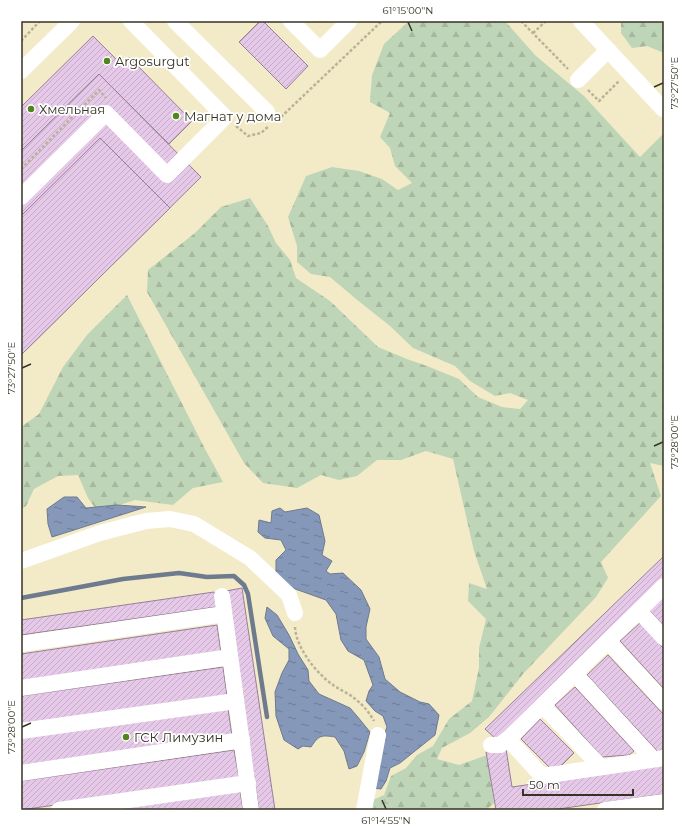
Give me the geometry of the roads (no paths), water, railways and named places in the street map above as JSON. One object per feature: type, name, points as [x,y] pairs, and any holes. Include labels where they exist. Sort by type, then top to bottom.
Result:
[{"type":"lane","points":[[21,71],[72,21]]},
{"type":"lane","points":[[21,197],[106,113],[167,175],[225,117],[130,21]]},
{"type":"lane","points":[[291,21],[320,50],[349,21]]},
{"type":"lane","points":[[580,21],[664,108]]},
{"type":"lane","points":[[183,24],[272,119]]},
{"type":"lane","points":[[578,80],[608,50]]},
{"type":"lane","points":[[21,560],[100,533],[146,521],[170,519],[194,524],[250,558],[289,595],[295,613]]},
{"type":"lane","points":[[491,745],[500,745],[508,739],[664,586]]},
{"type":"lane","points":[[222,596],[251,810]]},
{"type":"lane","points":[[639,611],[664,638]]},
{"type":"lane","points":[[21,644],[224,614]]},
{"type":"lane","points":[[608,641],[664,702]]},
{"type":"lane","points":[[21,688],[230,657]]},
{"type":"lane","points":[[575,674],[659,759]]},
{"type":"lane","points":[[21,731],[236,701]]},
{"type":"lane","points":[[543,706],[601,767]]},
{"type":"lane","points":[[364,810],[378,735]]},
{"type":"lane","points":[[508,739],[542,776],[659,759]]},
{"type":"lane","points":[[21,773],[242,740]]},
{"type":"lane","points":[[59,810],[248,783]]},
{"type":"lane","points":[[607,810],[656,805]]},
{"type":"water","points":[[64,497],[77,497],[86,508],[117,505],[146,507],[52,537],[48,524],[47,509]]},
{"type":"water","points":[[280,508],[285,512],[307,508],[319,515],[325,541],[322,555],[332,561],[326,571],[330,574],[343,573],[361,590],[370,609],[366,627],[366,639],[379,657],[385,679],[400,692],[420,702],[429,704],[439,715],[435,735],[400,763],[390,768],[386,781],[381,789],[373,788],[380,746],[387,727],[383,716],[375,711],[366,701],[369,691],[373,685],[364,660],[348,651],[341,640],[336,614],[326,600],[284,585],[276,573],[276,560],[286,550],[281,540],[265,538],[258,532],[259,520],[271,523],[272,511]]},
{"type":"water","points":[[267,607],[277,615],[289,635],[308,670],[309,681],[319,694],[350,708],[370,732],[364,752],[357,766],[349,769],[344,751],[335,737],[321,737],[316,740],[311,747],[303,746],[298,749],[284,740],[276,716],[275,692],[282,673],[289,660],[289,649],[273,636],[265,618]]},
{"type":"waterway","points":[[21,598],[123,579],[179,573],[207,577],[234,576],[244,585],[248,594],[267,717]]},
{"type":"place","name":"Argosurgut","points":[[107,61]]},
{"type":"place","name":"Хмельная","points":[[31,109]]},
{"type":"place","name":"Магнат у дома","points":[[176,116]]},
{"type":"place","name":"ГСК Лимузин","points":[[126,737]]}]
